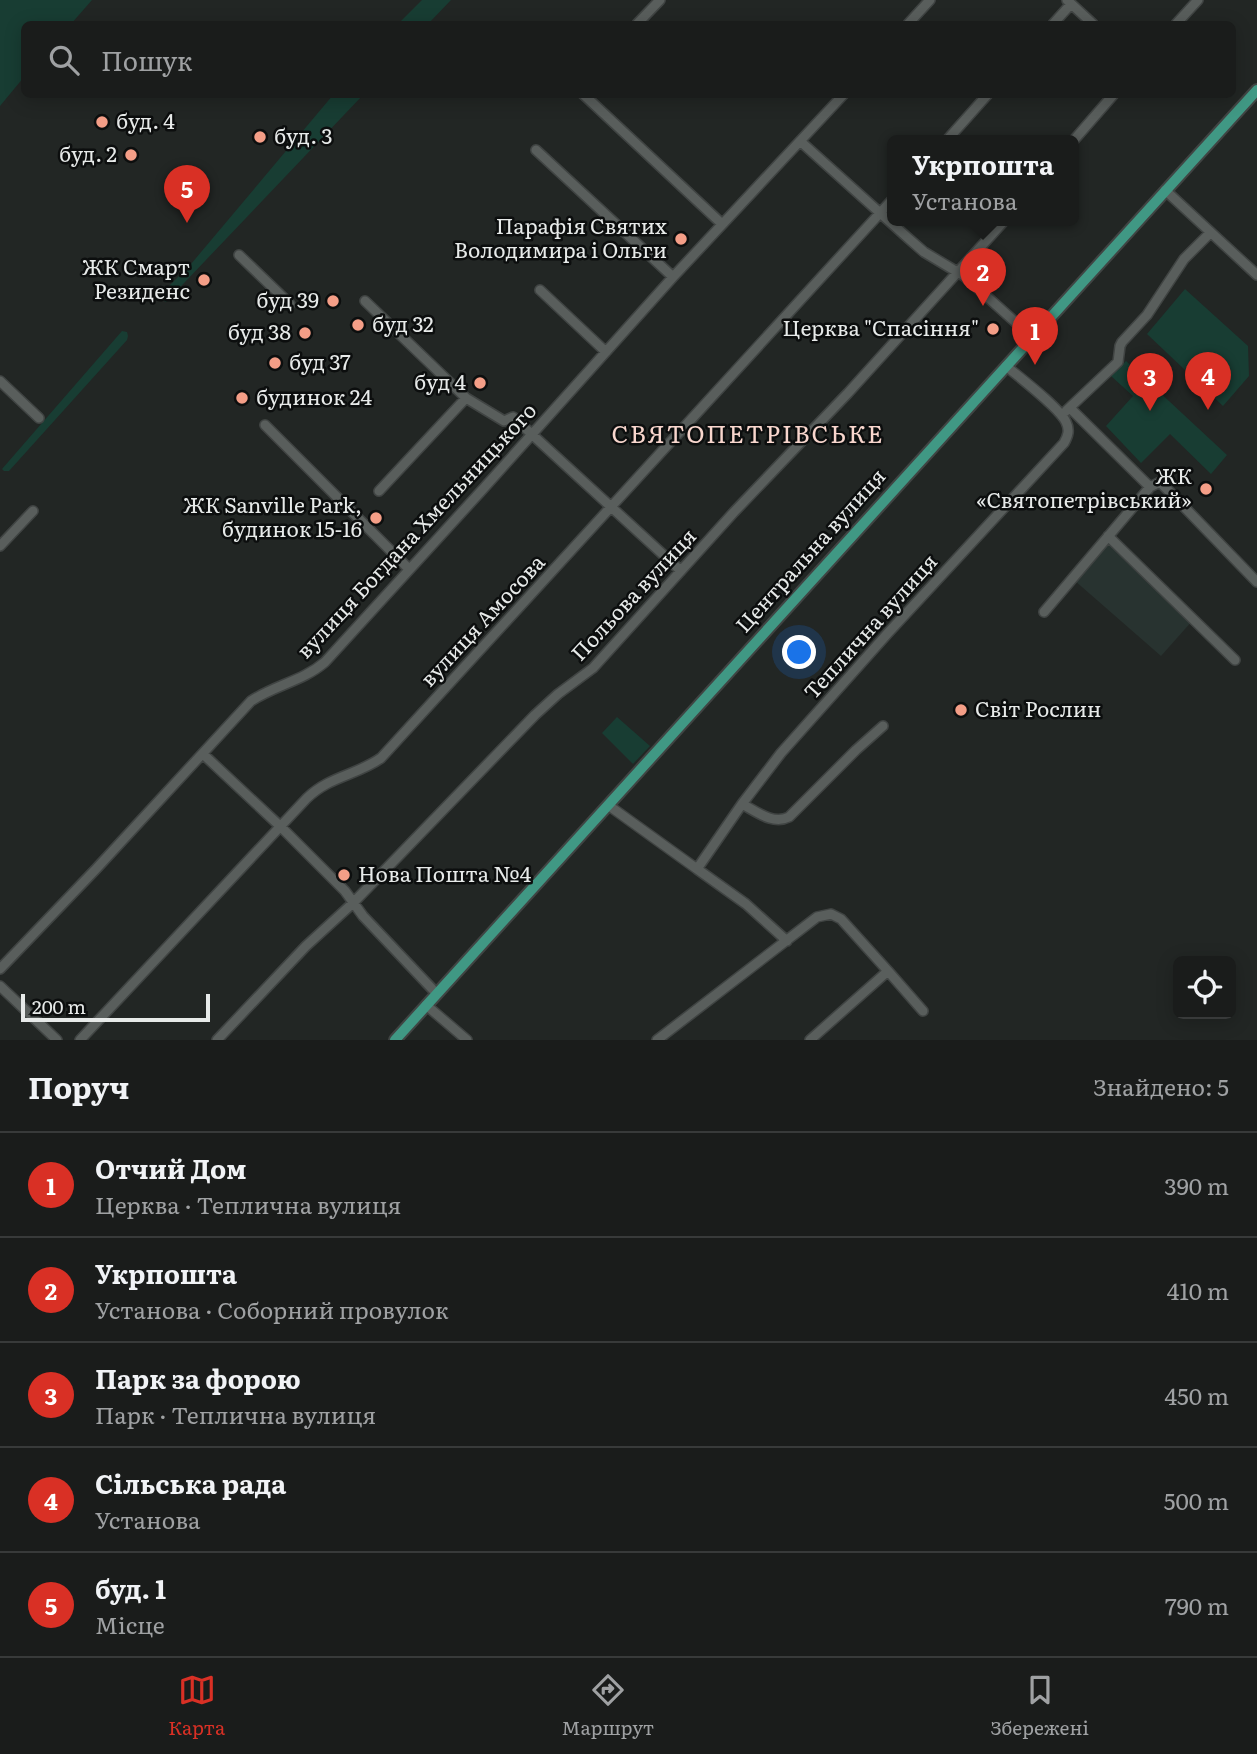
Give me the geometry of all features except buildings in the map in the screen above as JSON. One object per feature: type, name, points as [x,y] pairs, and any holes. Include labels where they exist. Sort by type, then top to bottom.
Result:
[{"type":"main road","name":"Центральна вулиця","points":[[396,1040],[1257,90]]},
{"type":"street","points":[[640,21],[660,0]]},
{"type":"street","points":[[911,21],[930,0]]},
{"type":"street","points":[[1179,21],[1198,0]]},
{"type":"street","points":[[1055,21],[1069,2],[1090,21]]},
{"type":"street","points":[[587,98],[722,224]]},
{"type":"street","name":"вулиця Богдана Хмельницького","points":[[0,969],[251,701],[304,677],[324,662],[722,224],[840,98]]},
{"type":"street","points":[[951,135],[984,98]]},
{"type":"street","points":[[1078,135],[1111,98]]},
{"type":"street","points":[[800,141],[887,220]]},
{"type":"street","points":[[536,150],[673,278]]},
{"type":"street","points":[[1165,190],[1257,275]]},
{"type":"street","name":"вулиця Амосова","points":[[80,1040],[316,789],[381,758],[887,206]]},
{"type":"street","points":[[895,226],[958,273],[1032,337]]},
{"type":"street","name":"Польова вулиця","points":[[217,1040],[306,946],[354,903],[535,715],[593,668],[999,226]]},
{"type":"street","points":[[1066,412],[1118,362],[1122,342],[1147,315],[1184,259],[1210,233]]},
{"type":"street","points":[[239,255],[290,304]]},
{"type":"street","points":[[540,290],[606,352]]},
{"type":"street","points":[[365,301],[467,398],[504,421],[513,417],[681,571]]},
{"type":"street","points":[[1006,366],[1066,412],[1150,487]]},
{"type":"street","points":[[0,381],[39,418]]},
{"type":"street","points":[[379,491],[467,398]]},
{"type":"street","name":"Теплична вулиця","points":[[697,869],[781,753],[1064,443],[1069,433],[1066,412]]},
{"type":"street","points":[[265,425],[409,569]]},
{"type":"street","points":[[1044,612],[1150,487],[1160,482],[1257,582]]},
{"type":"street","points":[[0,546],[33,511]]},
{"type":"street","points":[[1108,536],[1235,660]]},
{"type":"street","points":[[742,804],[774,821],[789,817],[883,726]]},
{"type":"street","points":[[203,754],[345,891],[363,916],[437,994]]},
{"type":"street","points":[[608,805],[746,904],[788,941]]},
{"type":"street","points":[[657,1040],[817,917],[831,914],[841,919],[923,1011]]},
{"type":"street","points":[[810,1040],[888,971]]},
{"type":"street","points":[[0,986],[57,1040]]},
{"type":"street","points":[[426,1005],[467,1040]]},
{"type":"shaded area","points":[[1110,545],[1193,620],[1161,656],[1074,580],[1101,546]]},
{"type":"green space","points":[[0,0],[92,0],[74,21],[21,21],[21,81],[0,106]]},
{"type":"green space","points":[[422,0],[451,0],[431,21],[401,21]]},
{"type":"green space","points":[[330,98],[360,98],[166,302],[158,297],[191,264]]},
{"type":"green space","points":[[1185,289],[1248,346],[1249,376],[1223,406],[1147,334]]},
{"type":"green space","points":[[122,331],[127,332],[127,340],[9,471],[4,471],[2,469]]},
{"type":"green space","points":[[1126,361],[1227,455],[1211,474],[1170,434],[1141,463],[1106,426],[1133,396],[1111,376]]},
{"type":"green space","points":[[617,717],[650,746],[633,764],[602,733]]},
{"type":"place","name":"буд. 4","points":[[102,122]]},
{"type":"place","name":"буд. 3","points":[[260,137]]},
{"type":"place","name":"буд. 2","points":[[131,155]]},
{"type":"place","name":"буд. 1","points":[[187,223]]},
{"type":"place","name":"Парафія Святих Володимира і Ольги","points":[[681,239]]},
{"type":"place","name":"ЖК Смарт Резиденс","points":[[204,280]]},
{"type":"place","name":"буд 39","points":[[333,301]]},
{"type":"place","name":"Укрпошта","points":[[983,306]]},
{"type":"place","name":"буд 32","points":[[358,325]]},
{"type":"place","name":"Церква \"Спасіння\"","points":[[993,329]]},
{"type":"place","name":"буд 38","points":[[305,333]]},
{"type":"place","name":"буд 37","points":[[275,363]]},
{"type":"place","name":"Отчий Дом","points":[[1035,365]]},
{"type":"place","name":"буд 4","points":[[480,383]]},
{"type":"place","name":"будинок 24","points":[[242,398]]},
{"type":"place","name":"Сільська рада","points":[[1208,410]]},
{"type":"place","name":"Парк за форою","points":[[1150,411]]},
{"type":"place","name":"ЖК «Святопетрівський»","points":[[1206,489]]},
{"type":"place","name":"ЖК Sanville Park, будинок 15-16","points":[[376,518]]},
{"type":"place","name":"Світ Рослин","points":[[961,710]]},
{"type":"place","name":"Нова Пошта №4","points":[[344,875]]},
{"type":"district","name":"СВЯТОПЕТРІВСЬКЕ","points":[[748,435]]}]
